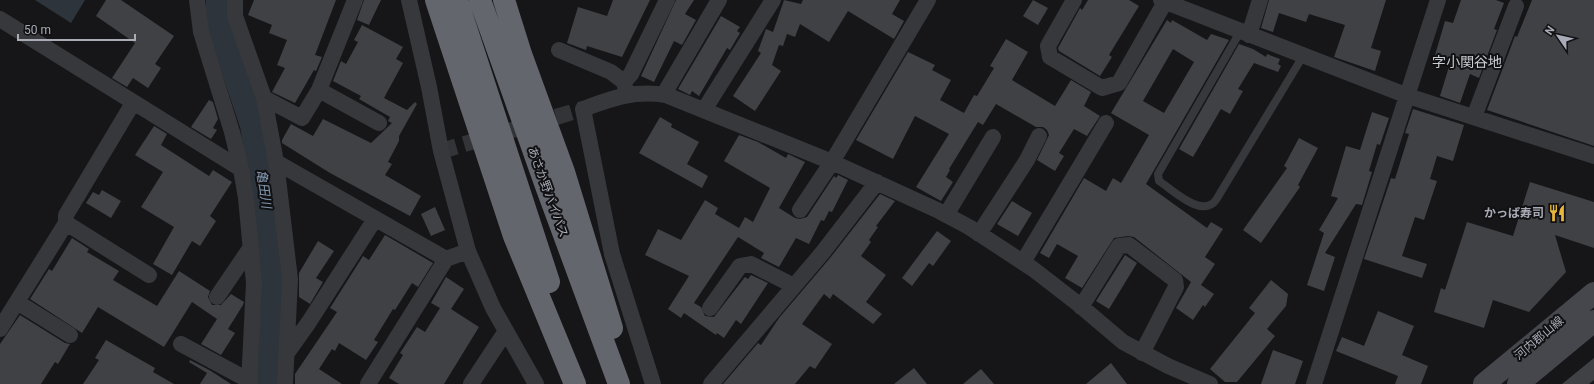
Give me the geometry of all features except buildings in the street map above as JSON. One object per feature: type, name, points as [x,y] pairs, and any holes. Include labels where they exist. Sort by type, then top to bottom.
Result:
[{"type":"highway","points":[[436,0],[514,236],[575,384]]},
{"type":"highway","points":[[457,0],[540,260],[588,384]]},
{"type":"highway","name":"あさか野バイパス","points":[[480,0],[548,194],[619,384]]},
{"type":"highway","points":[[504,0],[521,54],[564,172],[628,384]]},
{"type":"main road","name":"河内郡山線","points":[[1484,384],[1594,293]]},
{"type":"main road","name":"河内郡山線","points":[[1518,384],[1594,321]]},
{"type":"street","points":[[181,344],[250,383],[254,283],[252,247],[241,169],[232,132],[201,32],[198,0]]},
{"type":"street","points":[[235,0],[235,16],[264,98],[276,162],[290,279],[285,384]]},
{"type":"street","points":[[264,98],[302,118],[319,90],[355,0]]},
{"type":"street","points":[[409,0],[429,87],[441,151],[468,251],[493,308],[536,384]]},
{"type":"street","points":[[653,384],[612,254],[583,109],[626,88],[631,74],[667,0]]},
{"type":"street","points":[[664,94],[719,0]]},
{"type":"street","points":[[704,110],[773,0]]},
{"type":"street","points":[[800,210],[832,162],[928,0]]},
{"type":"street","points":[[1074,0],[1048,46],[1050,57],[1102,88],[1119,83],[1163,1],[1244,34],[1408,96],[1594,156]]},
{"type":"street","points":[[1244,34],[1260,0]]},
{"type":"street","points":[[1314,384],[1438,0]]},
{"type":"street","points":[[1474,117],[1516,6]]},
{"type":"street","points":[[0,19],[241,169]]},
{"type":"street","points":[[559,50],[611,72],[626,88],[641,92],[664,94],[832,162],[946,215],[980,234],[1023,262],[1081,307],[1113,335],[1142,353],[1210,384]]},
{"type":"street","points":[[319,90],[379,123]]},
{"type":"street","points":[[0,329],[66,223],[66,215],[133,103]]},
{"type":"street","points":[[1023,262],[1106,124]]},
{"type":"street","points":[[980,234],[1027,160],[1039,136]]},
{"type":"street","points":[[946,215],[993,137]]},
{"type":"street","points":[[276,162],[446,259]]},
{"type":"street","points":[[711,384],[794,286],[877,182]]},
{"type":"street","points":[[287,353],[376,219]]},
{"type":"street","points":[[66,223],[149,275]]},
{"type":"street","points":[[1081,307],[1119,246],[1129,245],[1175,280],[1176,287],[1142,353]]},
{"type":"street","points":[[217,297],[252,247]]},
{"type":"street","points":[[368,384],[446,259],[468,251]]},
{"type":"street","points":[[710,308],[740,266],[751,264],[794,286]]},
{"type":"street","points":[[17,302],[70,335]]},
{"type":"street","points":[[471,384],[506,331]]},
{"type":"lane","points":[[1244,34],[1158,174],[1159,181],[1194,205],[1204,208],[1212,205],[1216,200],[1303,56]]},
{"type":"shaded area","points":[[35,0],[85,0],[71,23]]},
{"type":"waterway","name":"亀田川","points":[[220,0],[219,20],[254,125],[269,225],[273,266],[274,315],[269,384]]},
{"type":"tunnel","points":[[441,151],[583,109]]},
{"type":"place","name":"かっぱ寿司","points":[[1557,213]]},
{"type":"district","name":"字小関谷地","points":[[1467,62]]}]
